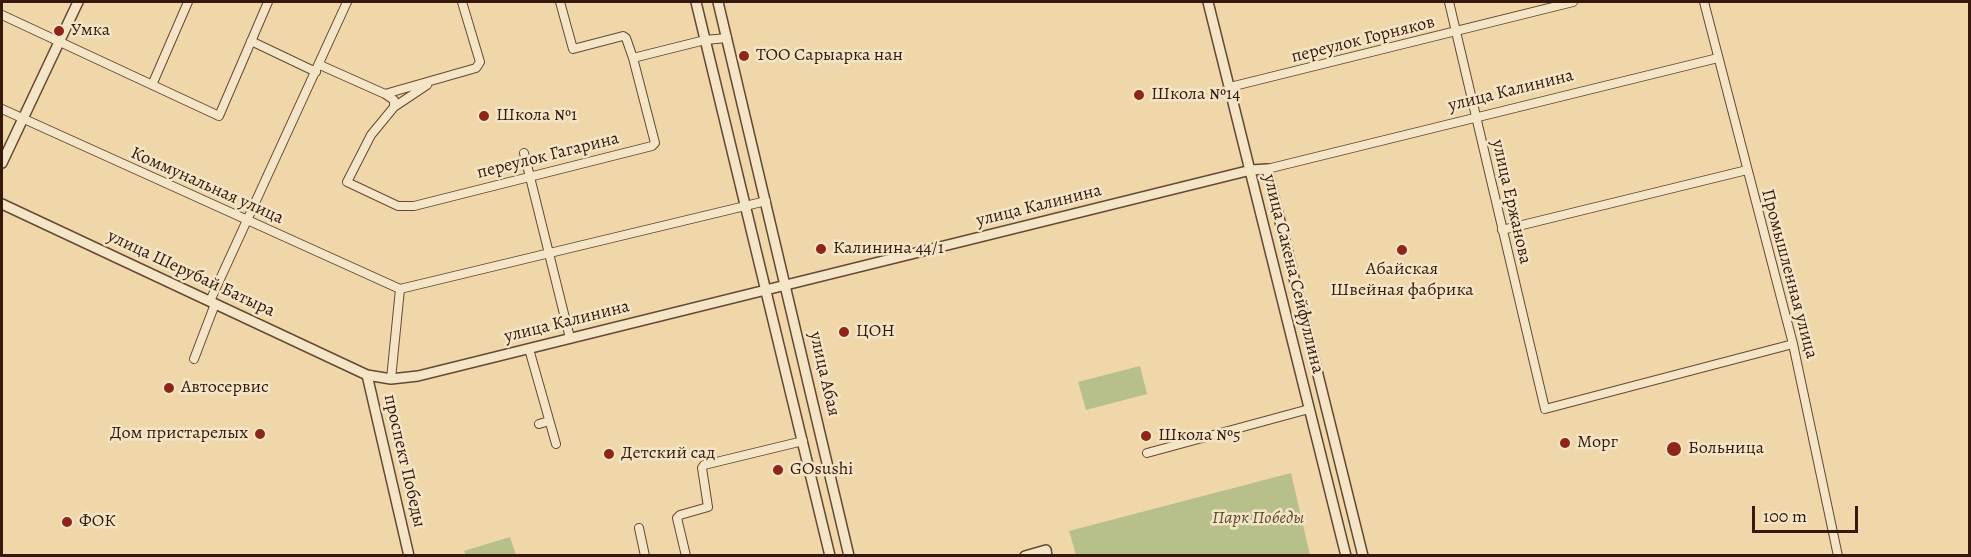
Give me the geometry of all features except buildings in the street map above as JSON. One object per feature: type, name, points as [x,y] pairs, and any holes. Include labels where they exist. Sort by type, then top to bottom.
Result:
[{"type":"street","points":[[2,163],[78,2]]},
{"type":"street","points":[[152,85],[188,2]]},
{"type":"street","points":[[2,15],[219,116],[268,2]]},
{"type":"street","points":[[194,359],[213,303],[248,220],[347,2]]},
{"type":"street","points":[[385,94],[479,66],[462,2]]},
{"type":"street","points":[[560,2],[573,49],[625,36],[633,58],[705,40],[727,38]]},
{"type":"street","name":"улица Абая","points":[[696,2],[802,441],[821,436],[718,2]]},
{"type":"street","name":"улица Сакена Сейфуллина","points":[[1208,2],[1345,552]]},
{"type":"street","name":"улица Ержанова","points":[[1449,2],[1545,409],[1793,344]]},
{"type":"street","name":"переулок Горняков","points":[[1230,87],[1573,2]]},
{"type":"street","name":"Промышленная улица","points":[[1704,2],[1793,344],[1838,555]]},
{"type":"street","points":[[251,41],[385,94],[394,100],[394,107]]},
{"type":"street","name":"переулок Гагарина","points":[[394,107],[371,135],[347,182],[398,206],[414,206],[654,144],[633,58]]},
{"type":"street","name":"улица Калинина","points":[[367,375],[391,379],[418,376],[1251,170],[1267,169],[1718,58]]},
{"type":"street","points":[[394,107],[432,81]]},
{"type":"street","name":"Коммунальная улица","points":[[2,109],[400,290]]},
{"type":"street","points":[[524,153],[570,338]]},
{"type":"street","name":"улица Сакена Сейфуллина","points":[[1267,169],[1363,555]]},
{"type":"street","points":[[1502,230],[1747,170]]},
{"type":"street","points":[[391,379],[400,290],[766,201]]},
{"type":"street","name":"улица Шерубай Батыра","points":[[2,204],[367,375]]},
{"type":"street","points":[[529,349],[556,444]]},
{"type":"street","name":"проспект Победы","points":[[367,375],[409,555]]},
{"type":"street","points":[[1147,453],[1309,409]]},
{"type":"street","points":[[539,424],[549,421]]},
{"type":"street","points":[[821,436],[849,555]]},
{"type":"street","points":[[686,555],[677,518],[680,515],[708,507],[702,468],[704,465],[802,441],[830,555]]},
{"type":"street","points":[[639,528],[645,555]]},
{"type":"street","points":[[1345,552],[1360,543]]},
{"type":"street","points":[[1025,555],[1046,550],[1047,555]]},
{"type":"green space","points":[[1140,366],[1147,394],[1086,410],[1078,382]]},
{"type":"green space","name":"Парк Победы","points":[[1291,473],[1310,555],[1076,555],[1069,531]]},
{"type":"green space","points":[[510,537],[516,555],[466,555],[464,551]]},
{"type":"place","name":"Умка","points":[[59,31]]},
{"type":"place","name":"ТОО Сарыарка нан","points":[[744,56]]},
{"type":"place","name":"Школа №14","points":[[1139,95]]},
{"type":"place","name":"Школа №1","points":[[484,116]]},
{"type":"place","name":"Калинина 44/1","points":[[821,249]]},
{"type":"place","name":"Абайская Швейная фабрика","points":[[1402,250]]},
{"type":"place","name":"ЦОН","points":[[844,332]]},
{"type":"place","name":"Автосервис","points":[[169,388]]},
{"type":"place","name":"Дом пристарелых","points":[[260,434]]},
{"type":"place","name":"Школа №5","points":[[1146,436]]},
{"type":"place","name":"Морг","points":[[1565,443]]},
{"type":"place","name":"Больница","points":[[1674,449]]},
{"type":"place","name":"Детский сад","points":[[609,454]]},
{"type":"place","name":"GOsushi","points":[[778,470]]},
{"type":"place","name":"ФОК","points":[[67,522]]}]
